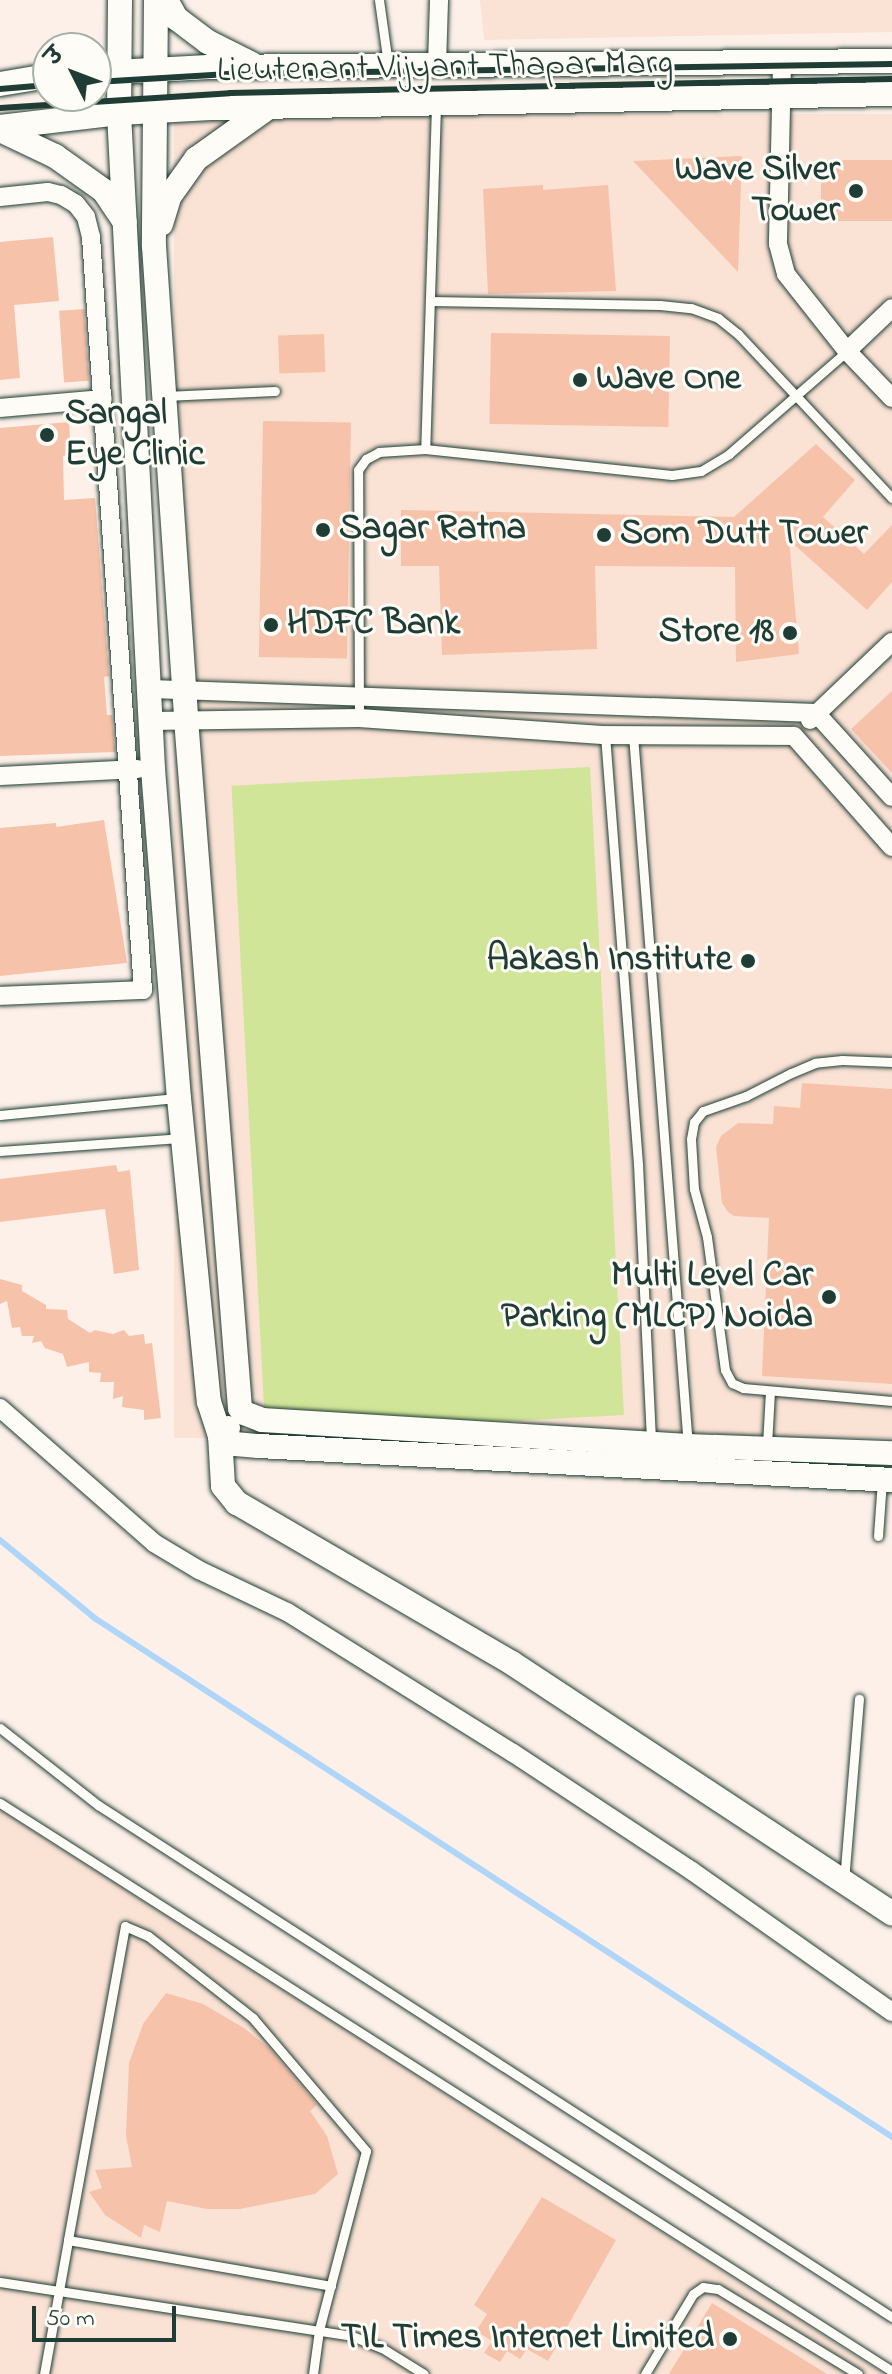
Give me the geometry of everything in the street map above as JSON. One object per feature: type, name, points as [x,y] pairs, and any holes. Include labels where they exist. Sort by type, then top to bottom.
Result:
[{"type":"street","points":[[112,52],[120,0]]},
{"type":"street","points":[[156,0],[154,246],[186,719],[240,1403],[244,1413],[262,1420],[688,1446],[892,1453]]},
{"type":"street","points":[[166,0],[176,18],[208,42],[257,67]]},
{"type":"street","points":[[437,65],[439,0]]},
{"type":"street","points":[[112,33],[118,27]]},
{"type":"street","name":"Lieutenant Vijyant Thapar Marg","points":[[112,72],[257,67],[892,61]]},
{"type":"street","points":[[782,63],[778,244],[786,274],[847,351],[892,398]]},
{"type":"street","points":[[0,84],[32,79]]},
{"type":"street","points":[[0,996],[143,990],[141,769],[152,721],[151,689],[127,224],[119,113],[112,89]]},
{"type":"street","name":"Lieutenant Vijyant Thapar Marg","points":[[0,128],[155,111],[892,94]]},
{"type":"street","points":[[154,246],[169,197],[196,159],[269,107]]},
{"type":"street","points":[[0,128],[55,156],[104,191],[127,224]]},
{"type":"street","points":[[0,197],[48,192],[61,195],[76,204],[86,217],[91,237],[103,399],[141,769],[179,1098],[209,1402],[220,1435],[223,1486],[237,1503],[512,1663],[892,1914]]},
{"type":"street","points":[[847,351],[892,308]]},
{"type":"street","points":[[0,408],[103,399]]},
{"type":"street","points":[[152,721],[359,718],[605,735],[794,736],[892,642]]},
{"type":"street","points":[[151,689],[816,713],[892,797]]},
{"type":"street","points":[[794,736],[892,847]]},
{"type":"street","points":[[0,776],[141,769]]},
{"type":"street","points":[[0,1408],[154,1543],[199,1570],[287,1612],[513,1753],[692,1871],[892,2012]]},
{"type":"street","points":[[220,1435],[244,1413]]},
{"type":"street","points":[[220,1435],[235,1444],[259,1446],[887,1480]]},
{"type":"lane","points":[[379,0],[388,66]]},
{"type":"lane","points":[[425,449],[436,106]]},
{"type":"lane","points":[[430,301],[691,308],[718,318],[738,334],[797,395],[892,498]]},
{"type":"lane","points":[[359,718],[358,470],[366,459],[379,452],[425,449],[672,475],[701,471],[729,454],[847,351]]},
{"type":"lane","points":[[164,396],[275,391]]},
{"type":"lane","points":[[605,735],[638,1164],[651,1444]]},
{"type":"lane","points":[[633,735],[688,1446]]},
{"type":"lane","points":[[892,1062],[842,1060],[815,1063],[746,1096],[703,1111],[694,1122],[691,1139],[694,1189],[707,1237],[725,1370],[732,1383],[743,1388],[892,1401]]},
{"type":"lane","points":[[0,1115],[179,1098]]},
{"type":"lane","points":[[0,1151],[183,1137]]},
{"type":"lane","points":[[767,1449],[770,1391]]},
{"type":"lane","points":[[878,1536],[887,1480]]},
{"type":"lane","points":[[844,1884],[859,1699]]},
{"type":"lane","points":[[0,1728],[98,1805],[892,2317]]},
{"type":"lane","points":[[0,1803],[892,2371]]},
{"type":"lane","points":[[44,2374],[125,1926],[148,1936],[253,2018],[366,2151],[319,2330],[313,2374]]},
{"type":"lane","points":[[68,2240],[331,2286]]},
{"type":"lane","points":[[0,2282],[319,2330],[362,2340],[424,2374]]},
{"type":"lane","points":[[645,2374],[693,2294],[703,2287],[718,2289],[858,2374]]},
{"type":"shaded area","points":[[480,0],[892,0],[892,32],[484,40]]},
{"type":"shaded area","points":[[174,114],[892,114],[892,1438],[174,1438]]},
{"type":"shaded area","points":[[0,1810],[884,2374],[0,2374]]},
{"type":"green space","points":[[590,767],[624,1415],[265,1434],[231,786]]},
{"type":"building","points":[[742,156],[738,272],[633,161]]},
{"type":"building","name":"Wave Silver Tower","points":[[821,160],[892,160],[892,221],[821,221]]},
{"type":"building","points":[[543,185],[543,190],[608,185],[616,291],[488,294],[483,189]]},
{"type":"building","points":[[53,237],[59,301],[14,305],[20,378],[0,380],[0,242]]},
{"type":"building","points":[[84,309],[89,381],[64,383],[59,311]]},
{"type":"building","name":"Wave One","points":[[491,333],[670,336],[668,427],[489,424]]},
{"type":"building","points":[[324,334],[325,372],[279,374],[278,336]]},
{"type":"building","points":[[263,421],[351,423],[347,658],[259,657]]},
{"type":"building","points":[[69,422],[71,455],[63,456],[64,500],[95,498],[109,676],[104,677],[107,715],[112,715],[115,752],[0,756],[0,428]]},
{"type":"building","name":"Som Dutt Tower","points":[[816,444],[855,480],[823,517],[864,554],[892,525],[892,582],[867,610],[789,540],[799,654],[736,662],[735,567],[595,566],[597,649],[442,655],[439,566],[401,566],[401,510],[734,517]]},
{"type":"building","points":[[892,691],[892,773],[851,729]]},
{"type":"building","points":[[104,820],[127,963],[0,976],[0,828],[56,823],[56,827]]},
{"type":"building","name":"Multi Level Car Parking (MLCP) Noida","points":[[802,1083],[892,1089],[892,1384],[762,1376],[769,1218],[734,1216],[728,1212],[722,1203],[716,1147],[721,1136],[738,1123],[773,1124],[774,1106],[800,1108]]},
{"type":"building","points":[[116,1165],[118,1172],[130,1170],[139,1270],[114,1274],[105,1209],[0,1222],[0,1179]]},
{"type":"building","points":[[0,1279],[22,1285],[22,1291],[46,1305],[46,1309],[67,1310],[68,1319],[90,1333],[95,1330],[113,1334],[124,1330],[129,1336],[144,1334],[145,1344],[152,1343],[161,1418],[144,1420],[144,1410],[122,1407],[123,1396],[113,1399],[114,1382],[100,1382],[101,1373],[89,1372],[89,1362],[67,1367],[63,1354],[45,1348],[41,1341],[32,1343],[34,1336],[22,1336],[20,1327],[12,1328],[7,1301],[0,1304]]},
{"type":"building","points":[[166,1993],[203,2004],[244,2028],[270,2049],[317,2105],[310,2111],[327,2136],[338,2174],[315,2194],[240,2209],[207,2209],[167,2201],[160,2232],[144,2225],[141,2238],[105,2215],[89,2192],[102,2188],[95,2170],[132,2167],[126,2136],[129,2063],[143,2024]]},
{"type":"building","points":[[542,2197],[616,2240],[548,2361],[527,2349],[520,2359],[507,2351],[500,2362],[484,2353],[492,2341],[476,2331],[487,2314],[474,2305]]},
{"type":"building","name":"TIL Times Internet Limited","points":[[712,2303],[827,2374],[669,2374]]},
{"type":"waterway","points":[[0,1540],[96,1619],[892,2137]]},
{"type":"railway","points":[[112,81],[229,74],[892,64]]},
{"type":"railway","points":[[0,108],[230,93],[892,79]]},
{"type":"railway","points":[[0,89],[32,86]]},
{"type":"place","name":"Wave Silver Tower","points":[[856,191]]},
{"type":"place","name":"Wave One","points":[[580,380]]},
{"type":"place","name":"Sangal Eye Clinic","points":[[47,435]]},
{"type":"place","name":"Sagar Ratna","points":[[323,530]]},
{"type":"place","name":"Som Dutt Tower","points":[[604,535]]},
{"type":"place","name":"HDFC Bank","points":[[271,625]]},
{"type":"place","name":"Store 18","points":[[790,633]]},
{"type":"place","name":"Aakash Institute","points":[[748,961]]},
{"type":"place","name":"Multi Level Car Parking (MLCP) Noida","points":[[829,1297]]},
{"type":"place","name":"TIL Times Internet Limited","points":[[730,2339]]}]
